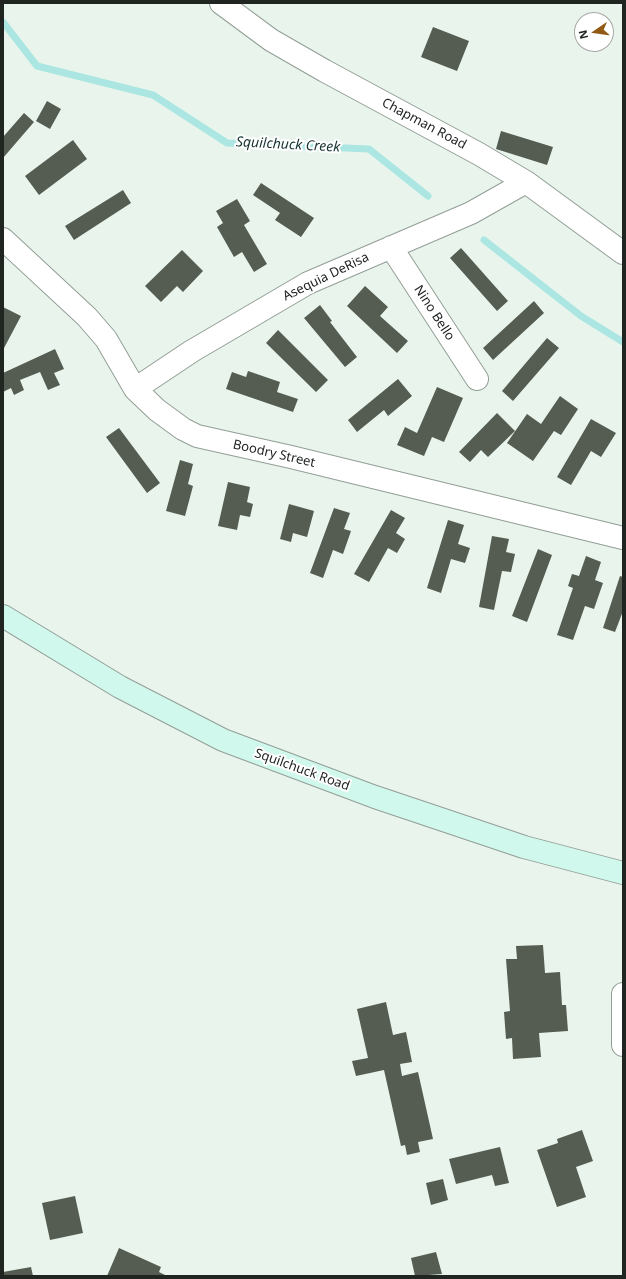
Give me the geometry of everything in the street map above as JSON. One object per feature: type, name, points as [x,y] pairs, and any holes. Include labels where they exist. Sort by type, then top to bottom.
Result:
[{"type":"main road","name":"Squilchuck Road","points":[[3,616],[120,687],[223,740],[375,797],[509,842],[623,873]]},
{"type":"street","name":"Chapman Road","points":[[221,3],[278,44],[479,154],[526,182],[623,253]]},
{"type":"street","name":"Asequia DeRisa","points":[[135,389],[192,351],[308,283],[471,213],[526,182]]},
{"type":"street","name":"Boodry Street","points":[[3,239],[87,317],[106,339],[135,389],[157,410],[183,429],[197,436],[291,457],[623,538]]},
{"type":"street","name":"Nino Bello","points":[[391,247],[477,379]]},
{"type":"street","points":[[623,994],[623,1045]]},
{"type":"building","points":[[433,27],[469,41],[457,71],[421,57]]},
{"type":"building","points":[[47,101],[61,109],[50,129],[36,121]]},
{"type":"building","points":[[24,113],[34,122],[3,158],[3,137]]},
{"type":"building","points":[[501,131],[553,147],[547,165],[496,149]]},
{"type":"building","points":[[73,140],[87,159],[39,195],[25,176]]},
{"type":"building","points":[[261,183],[314,218],[301,237],[275,220],[280,213],[253,195]]},
{"type":"building","points":[[123,190],[131,203],[74,240],[65,226]]},
{"type":"building","points":[[237,199],[250,221],[244,225],[267,264],[254,272],[242,252],[234,257],[217,227],[223,223],[216,211]]},
{"type":"building","points":[[461,248],[508,301],[497,311],[450,258]]},
{"type":"building","points":[[182,250],[203,271],[183,292],[177,286],[161,302],[145,286]]},
{"type":"building","points":[[365,286],[388,307],[380,316],[408,341],[397,353],[347,306]]},
{"type":"building","points":[[534,301],[544,313],[493,360],[483,348]]},
{"type":"building","points":[[320,305],[332,321],[330,322],[357,357],[345,367],[304,318]]},
{"type":"building","points":[[3,307],[21,316],[3,350]]},
{"type":"building","points":[[278,330],[328,380],[316,392],[266,343]]},
{"type":"building","points":[[547,338],[559,348],[513,401],[502,391]]},
{"type":"building","points":[[55,349],[64,369],[54,373],[60,385],[48,390],[40,372],[20,380],[24,390],[14,395],[11,388],[3,392],[3,373]]},
{"type":"building","points":[[248,371],[280,382],[277,392],[298,399],[293,412],[226,389],[232,372],[246,377]]},
{"type":"building","points":[[398,379],[412,396],[388,416],[384,410],[357,432],[348,420]]},
{"type":"building","points":[[437,387],[463,398],[444,442],[432,437],[424,456],[397,445],[405,427],[417,433]]},
{"type":"building","points":[[560,396],[578,409],[561,435],[554,431],[533,461],[507,443],[527,414],[541,424]]},
{"type":"building","points":[[497,413],[515,431],[488,457],[481,450],[470,462],[459,452]]},
{"type":"building","points":[[591,419],[616,433],[601,457],[591,451],[571,485],[557,477]]},
{"type":"building","points":[[119,428],[160,483],[147,493],[106,437]]},
{"type":"building","points":[[180,460],[193,464],[188,484],[193,486],[185,516],[166,511]]},
{"type":"building","points":[[228,482],[250,487],[247,502],[253,504],[250,517],[240,515],[237,530],[218,526]]},
{"type":"building","points":[[289,504],[314,511],[307,537],[293,533],[291,542],[280,539]]},
{"type":"building","points":[[334,508],[350,513],[344,529],[351,531],[343,554],[333,550],[323,578],[310,573]]},
{"type":"building","points":[[391,510],[405,518],[396,533],[405,539],[397,553],[388,548],[369,582],[354,574]]},
{"type":"building","points":[[448,520],[464,525],[458,544],[470,548],[465,563],[451,559],[441,593],[427,588]]},
{"type":"building","points":[[492,536],[509,539],[506,552],[515,554],[511,572],[502,571],[494,610],[479,607]]},
{"type":"building","points":[[538,549],[552,555],[527,622],[512,616]]},
{"type":"building","points":[[586,556],[601,562],[595,580],[603,583],[594,609],[585,606],[573,640],[557,635],[573,588],[568,586],[572,574],[579,576]]},
{"type":"building","points":[[620,576],[623,577],[623,611],[615,632],[603,628]]},
{"type":"building","points":[[543,945],[545,973],[560,972],[562,1005],[566,1005],[568,1031],[539,1033],[541,1057],[513,1059],[512,1038],[506,1039],[504,1012],[510,1011],[506,959],[517,959],[516,946]]},
{"type":"building","points":[[386,1002],[393,1035],[406,1032],[412,1062],[400,1064],[402,1076],[418,1072],[433,1139],[418,1142],[420,1152],[407,1155],[405,1145],[401,1146],[384,1070],[356,1076],[352,1061],[368,1058],[357,1009]]},
{"type":"building","points":[[582,1130],[593,1161],[576,1167],[586,1197],[557,1207],[537,1150],[558,1143],[557,1139]]},
{"type":"building","points":[[500,1147],[509,1183],[495,1186],[492,1175],[456,1184],[449,1159]]},
{"type":"building","points":[[443,1179],[448,1200],[431,1205],[426,1183]]},
{"type":"building","points":[[75,1196],[83,1233],[50,1240],[42,1203]]},
{"type":"building","points":[[119,1248],[161,1267],[159,1272],[167,1276],[107,1276]]},
{"type":"building","points":[[436,1252],[442,1274],[415,1276],[411,1258]]},
{"type":"building","points":[[31,1267],[33,1276],[3,1276],[3,1272]]},
{"type":"waterway","name":"Squilchuck Creek","points":[[3,22],[37,66],[153,95],[227,143],[369,149],[428,196]]},
{"type":"waterway","name":"Squilchuck Creek","points":[[484,240],[581,316],[623,342]]}]
